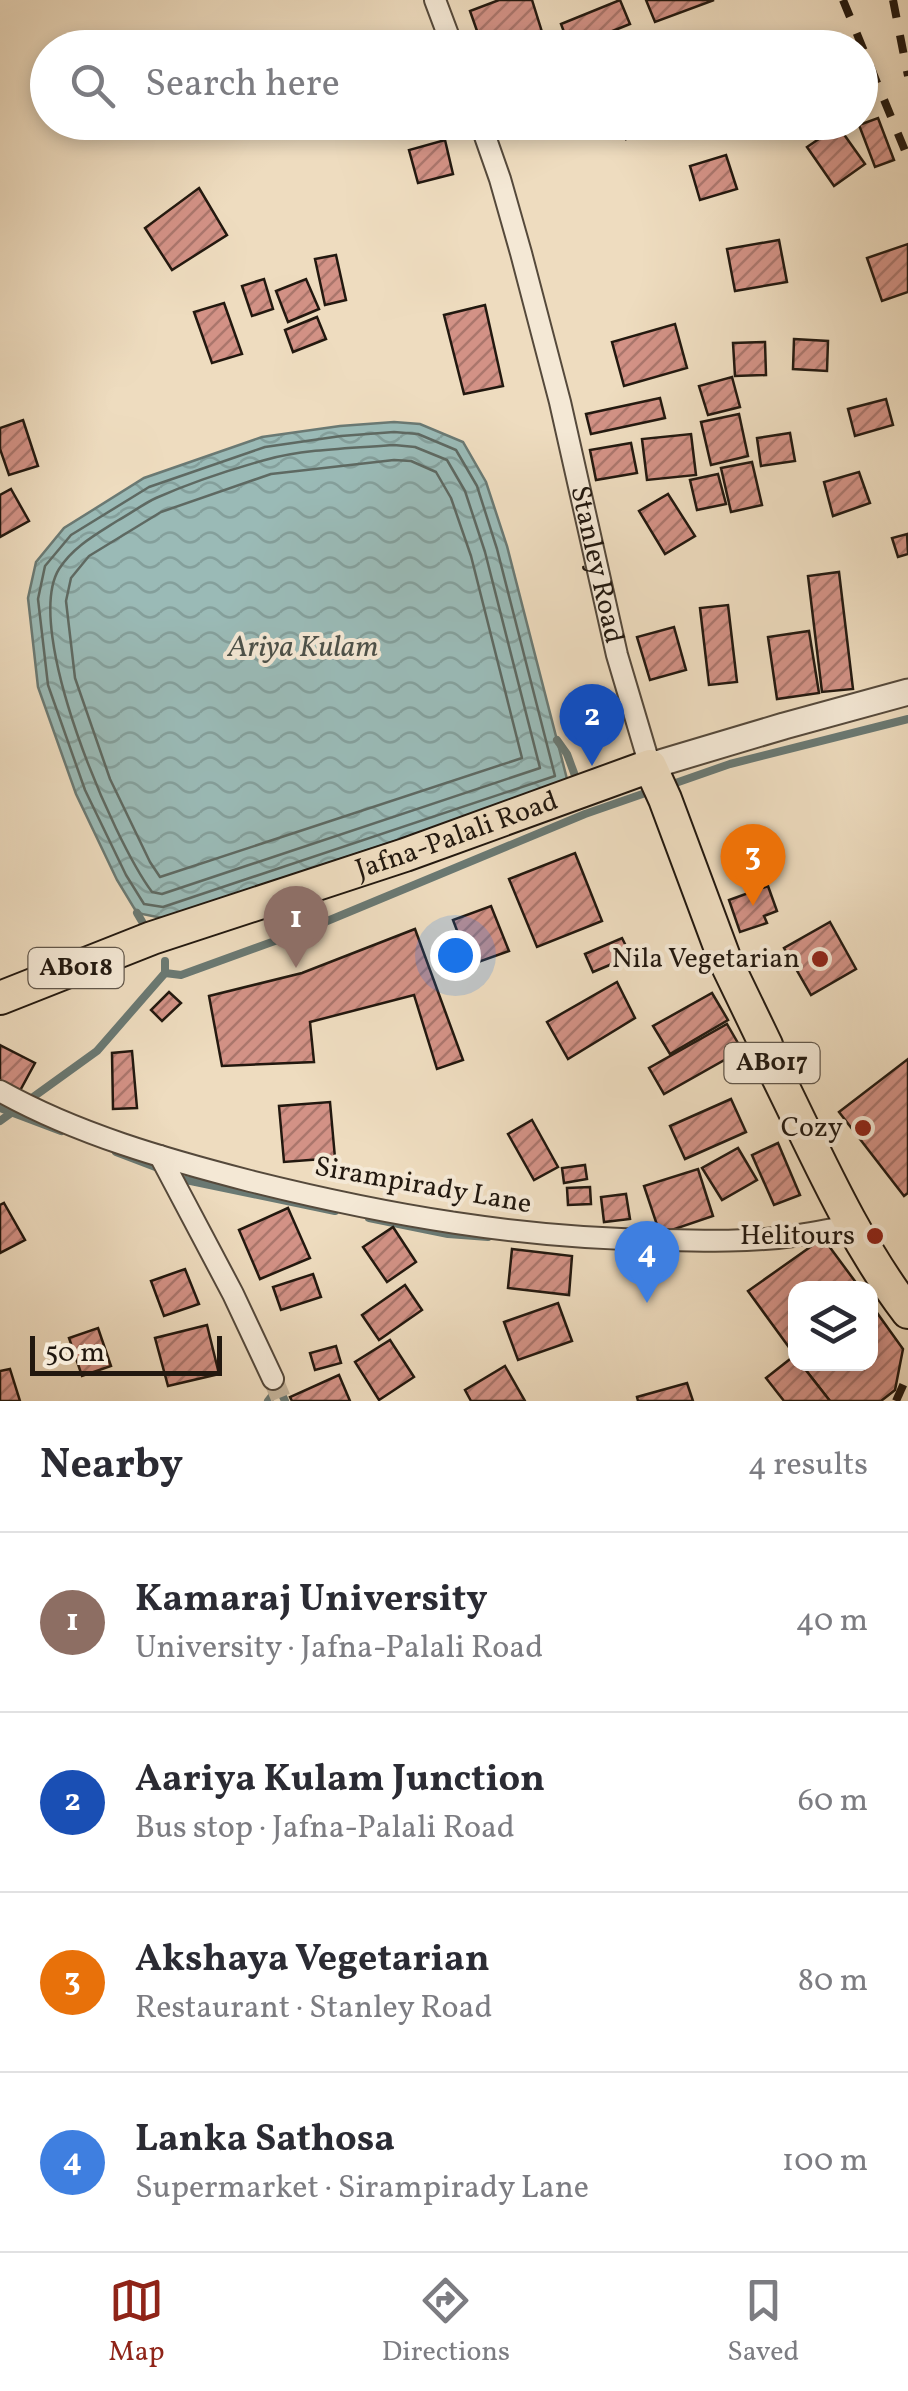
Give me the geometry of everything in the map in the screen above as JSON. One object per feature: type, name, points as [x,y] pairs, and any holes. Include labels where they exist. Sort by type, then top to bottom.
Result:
[{"type":"main road","name":"Jafna-Palali Road","points":[[0,998],[165,934],[405,855],[657,781]]},
{"type":"main road","name":"Stanley Road","points":[[657,781],[725,960],[782,1084],[853,1225],[908,1312]]},
{"type":"street","points":[[436,0],[447,30]]},
{"type":"street","name":"Stanley Road","points":[[486,140],[560,402],[617,655],[657,781]]},
{"type":"street","name":"Jafna-Palali Road","points":[[657,781],[784,726],[908,692]]},
{"type":"street","name":"Sirampirady Lane","points":[[0,1091],[64,1122],[160,1156],[346,1203],[507,1232],[600,1240],[731,1240],[792,1236],[853,1225]]},
{"type":"street","points":[[160,1156],[233,1294],[272,1379]]},
{"type":"water","name":"Ariya Kulam","points":[[394,422],[420,424],[463,442],[486,482],[507,546],[567,779],[559,787],[162,918],[137,913],[76,794],[38,687],[28,598],[36,562],[64,528],[144,478],[262,437]]},
{"type":"building","points":[[499,0],[532,0],[541,30],[477,30],[470,11]]},
{"type":"building","points":[[620,0],[630,24],[615,30],[563,30],[561,24]]},
{"type":"building","points":[[646,0],[714,0],[655,22]]},
{"type":"building","points":[[878,118],[894,160],[875,167],[865,140],[878,140]]},
{"type":"building","points":[[445,140],[453,174],[418,183],[409,150]]},
{"type":"building","points":[[817,140],[848,140],[865,164],[834,186],[807,147]]},
{"type":"building","points":[[726,155],[737,189],[700,200],[690,166]]},
{"type":"building","points":[[199,188],[227,235],[172,270],[145,228]]},
{"type":"building","points":[[779,240],[787,282],[735,291],[727,249]]},
{"type":"building","points":[[908,244],[908,292],[882,301],[867,258]]},
{"type":"building","points":[[336,255],[346,300],[325,305],[315,259]]},
{"type":"building","points":[[264,279],[273,309],[252,316],[242,286]]},
{"type":"building","points":[[306,279],[319,309],[288,322],[276,291]]},
{"type":"building","points":[[224,303],[242,354],[212,363],[194,312]]},
{"type":"building","points":[[485,305],[503,386],[464,394],[444,315]]},
{"type":"building","points":[[317,317],[326,339],[293,352],[285,330]]},
{"type":"building","points":[[675,324],[687,368],[624,386],[612,342]]},
{"type":"building","points":[[794,339],[828,341],[827,371],[793,369]]},
{"type":"building","points":[[765,342],[766,375],[735,376],[733,343]]},
{"type":"building","points":[[732,377],[740,407],[708,415],[699,386]]},
{"type":"building","points":[[660,398],[665,418],[591,434],[586,414]]},
{"type":"building","points":[[886,399],[893,425],[855,436],[848,409]]},
{"type":"building","points":[[739,414],[748,456],[711,465],[701,422]]},
{"type":"building","points":[[23,420],[38,466],[9,475],[0,449],[0,428]]},
{"type":"building","points":[[790,433],[795,461],[761,466],[757,438]]},
{"type":"building","points":[[691,434],[696,475],[647,480],[642,439]]},
{"type":"building","points":[[631,443],[637,473],[596,480],[590,450]]},
{"type":"building","points":[[752,462],[762,505],[731,512],[721,468]]},
{"type":"building","points":[[859,472],[870,503],[833,516],[824,482]]},
{"type":"building","points":[[718,474],[726,504],[697,510],[690,480]]},
{"type":"building","points":[[11,489],[29,521],[0,537],[0,495]]},
{"type":"building","points":[[668,494],[695,536],[665,554],[639,511]]},
{"type":"building","points":[[907,534],[908,554],[898,557],[892,538]]},
{"type":"building","points":[[839,572],[853,689],[822,692],[808,576]]},
{"type":"building","points":[[728,605],[737,682],[709,685],[700,608]]},
{"type":"building","points":[[674,627],[686,670],[650,680],[637,637]]},
{"type":"building","points":[[809,631],[819,693],[777,699],[768,637]]},
{"type":"building","points":[[575,853],[602,921],[537,947],[509,879]]},
{"type":"building","points":[[768,886],[777,911],[764,916],[767,923],[740,932],[729,900]]},
{"type":"building","points":[[491,906],[509,951],[470,965],[453,920]]},
{"type":"building","name":"Nila Vegetarian","points":[[830,922],[856,969],[811,995],[784,948]]},
{"type":"building","points":[[415,929],[463,1060],[437,1069],[414,995],[310,1022],[314,1062],[222,1066],[209,996],[302,973]]},
{"type":"building","points":[[622,938],[631,956],[593,972],[585,954]]},
{"type":"building","points":[[617,982],[635,1018],[568,1059],[547,1022]]},
{"type":"building","points":[[169,992],[181,1003],[162,1021],[151,1010]]},
{"type":"building","points":[[712,993],[728,1020],[670,1054],[653,1026]]},
{"type":"building","points":[[727,1024],[742,1050],[664,1094],[649,1068]]},
{"type":"building","points":[[0,1045],[35,1063],[16,1098],[0,1089]]},
{"type":"building","points":[[132,1051],[137,1108],[113,1109],[112,1053]]},
{"type":"building","points":[[908,1059],[908,1193],[904,1196],[839,1112]]},
{"type":"building","points":[[731,1099],[746,1132],[685,1159],[670,1126]]},
{"type":"building","points":[[330,1102],[335,1158],[284,1162],[279,1106]]},
{"type":"building","points":[[532,1120],[558,1167],[534,1180],[508,1134]]},
{"type":"building","points":[[778,1143],[800,1195],[774,1205],[752,1155]]},
{"type":"building","points":[[738,1148],[757,1180],[722,1200],[702,1168]]},
{"type":"building","points":[[585,1165],[587,1179],[564,1183],[562,1168]]},
{"type":"building","points":[[698,1169],[713,1216],[660,1234],[644,1186]]},
{"type":"building","points":[[590,1187],[591,1204],[568,1205],[567,1188]]},
{"type":"building","points":[[626,1194],[630,1219],[604,1222],[601,1197]]},
{"type":"building","points":[[4,1203],[25,1240],[0,1253],[0,1205]]},
{"type":"building","points":[[288,1208],[310,1258],[260,1279],[239,1230]]},
{"type":"building","points":[[393,1227],[416,1262],[387,1282],[363,1247]]},
{"type":"building","points":[[823,1238],[855,1281],[788,1281],[788,1346],[748,1291]]},
{"type":"building","points":[[512,1249],[572,1256],[569,1295],[508,1288]]},
{"type":"building","points":[[185,1269],[199,1304],[164,1316],[151,1281]]},
{"type":"building","points":[[313,1274],[321,1297],[281,1310],[273,1287]]},
{"type":"building","points":[[405,1285],[422,1310],[379,1340],[362,1315]]},
{"type":"building","points":[[558,1303],[572,1341],[518,1360],[504,1322]]},
{"type":"building","points":[[878,1314],[903,1349],[895,1390],[881,1401],[830,1401],[806,1371],[878,1371]]},
{"type":"building","points":[[207,1325],[219,1374],[168,1386],[155,1338]]},
{"type":"building","points":[[98,1328],[111,1366],[82,1376],[69,1338]]},
{"type":"building","points":[[390,1340],[414,1377],[379,1400],[355,1362]]},
{"type":"building","points":[[336,1346],[341,1363],[315,1370],[310,1353]]},
{"type":"building","points":[[788,1361],[788,1371],[806,1371],[830,1401],[784,1401],[766,1378]]},
{"type":"building","points":[[505,1366],[525,1401],[471,1401],[465,1390]]},
{"type":"building","points":[[10,1369],[20,1401],[0,1401],[0,1371]]},
{"type":"building","points":[[339,1375],[350,1401],[292,1401],[290,1397]]},
{"type":"building","points":[[687,1383],[693,1401],[638,1401],[637,1397]]},
{"type":"waterway","points":[[667,786],[730,764],[908,719]]},
{"type":"waterway","points":[[557,740],[577,781]]},
{"type":"waterway","points":[[165,973],[181,975],[308,929],[585,814],[654,790]]},
{"type":"waterway","points":[[137,913],[147,930]]},
{"type":"waterway","points":[[0,1121],[97,1051],[165,973],[165,961]]},
{"type":"waterway","points":[[0,1108],[61,1131]]},
{"type":"waterway","points":[[116,1152],[158,1168]]},
{"type":"waterway","points":[[180,1182],[181,1179],[335,1211]]},
{"type":"waterway","points":[[369,1218],[448,1234],[488,1237]]},
{"type":"waterway","points":[[274,1377],[285,1401]]},
{"type":"waterway","points":[[268,1401],[279,1387]]},
{"type":"tunnel","points":[[273,1379],[282,1401]]},
{"type":"railway","points":[[843,0],[855,30]]},
{"type":"railway","points":[[893,0],[908,76]]},
{"type":"railway","points":[[878,85],[908,158]]},
{"type":"railway","points":[[896,1401],[908,1374]]},
{"type":"place","name":"Aariya Kulam Junction","points":[[592,766]]},
{"type":"place","name":"Akshaya Vegetarian","points":[[753,906]]},
{"type":"place","name":"Nila Vegetarian","points":[[820,959]]},
{"type":"place","name":"Kamaraj University","points":[[296,968]]},
{"type":"place","name":"Cozy","points":[[863,1128]]},
{"type":"place","name":"Helitours","points":[[875,1236]]},
{"type":"place","name":"Lanka Sathosa","points":[[647,1303]]}]
